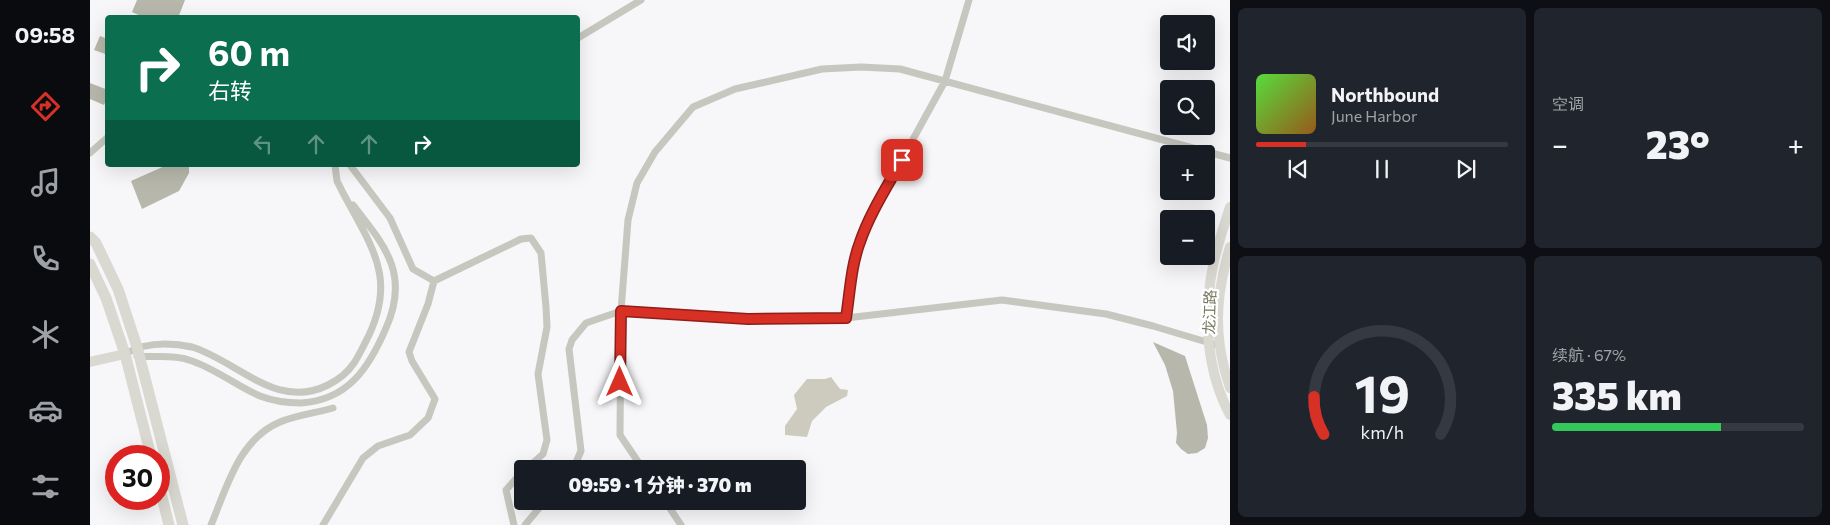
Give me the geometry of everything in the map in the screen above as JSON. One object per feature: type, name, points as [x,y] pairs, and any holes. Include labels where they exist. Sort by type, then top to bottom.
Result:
[{"type":"main road","name":"龙江路","points":[[1230,207],[1213,265],[1207,315],[1212,368],[1230,415]]},
{"type":"main road","points":[[90,237],[96,243],[118,289],[138,351],[184,525]]},
{"type":"main road","name":"龙江路","points":[[1230,247],[1219,291],[1217,316],[1220,346],[1230,388]]},
{"type":"main road","points":[[90,264],[106,298],[126,354],[148,445]]},
{"type":"main road","points":[[90,362],[126,354]]},
{"type":"main road","points":[[165,510],[169,525]]},
{"type":"street","points":[[580,37],[641,0]]},
{"type":"street","points":[[846,318],[854,262],[867,223],[946,81],[969,0]]},
{"type":"street","points":[[637,460],[620,435],[621,311],[628,220],[637,183],[655,152],[694,108],[735,89],[822,69],[861,66],[900,69],[1230,158]]},
{"type":"street","points":[[90,153],[105,140]]},
{"type":"street","points":[[126,354],[155,344],[190,347],[205,352],[264,385],[284,391],[310,391],[322,388],[344,374],[354,364],[371,332],[380,304],[382,290],[378,262],[337,181],[335,167]]},
{"type":"street","points":[[352,167],[390,218],[413,269],[434,281]]},
{"type":"street","points":[[138,351],[187,359],[259,396],[283,402],[312,402],[325,399],[351,384],[362,371],[382,337],[393,307],[395,291],[391,260],[386,248],[342,191]]},
{"type":"street","points":[[323,525],[364,458],[378,446],[410,435],[428,418],[435,399],[412,361],[409,352],[428,304],[434,281],[520,239],[531,238],[541,253],[547,327],[538,374],[547,440],[543,454],[536,460]]},
{"type":"street","points":[[577,460],[581,451],[569,348],[572,340],[586,323],[621,311],[748,319],[846,318],[1002,300],[1106,314],[1220,346]]},
{"type":"street","points":[[211,525],[239,459],[256,438],[281,422],[333,408]]},
{"type":"street","points":[[514,481],[506,490],[514,525]]},
{"type":"street","points":[[525,525],[538,510]]},
{"type":"street","points":[[670,510],[681,525]]},
{"type":"shaded area","points":[[831,377],[840,389],[848,390],[847,396],[826,407],[812,421],[807,437],[785,435],[785,426],[797,409],[794,395],[807,379]]},
{"type":"building","points":[[137,0],[185,0],[179,15],[138,15],[132,12]]},
{"type":"building","points":[[100,36],[105,38],[105,54],[94,50]]},
{"type":"building","points":[[90,83],[105,89],[104,105],[90,99]]},
{"type":"building","points":[[162,167],[189,167],[189,173],[179,191],[142,209],[131,181]]},
{"type":"building","points":[[1153,342],[1185,356],[1207,425],[1208,438],[1205,448],[1197,453],[1188,454],[1176,443],[1177,433],[1173,391],[1165,365]]},
{"type":"route","points":[[620,382],[621,311],[748,319],[846,318],[854,262],[859,243],[867,223],[902,160]]}]
